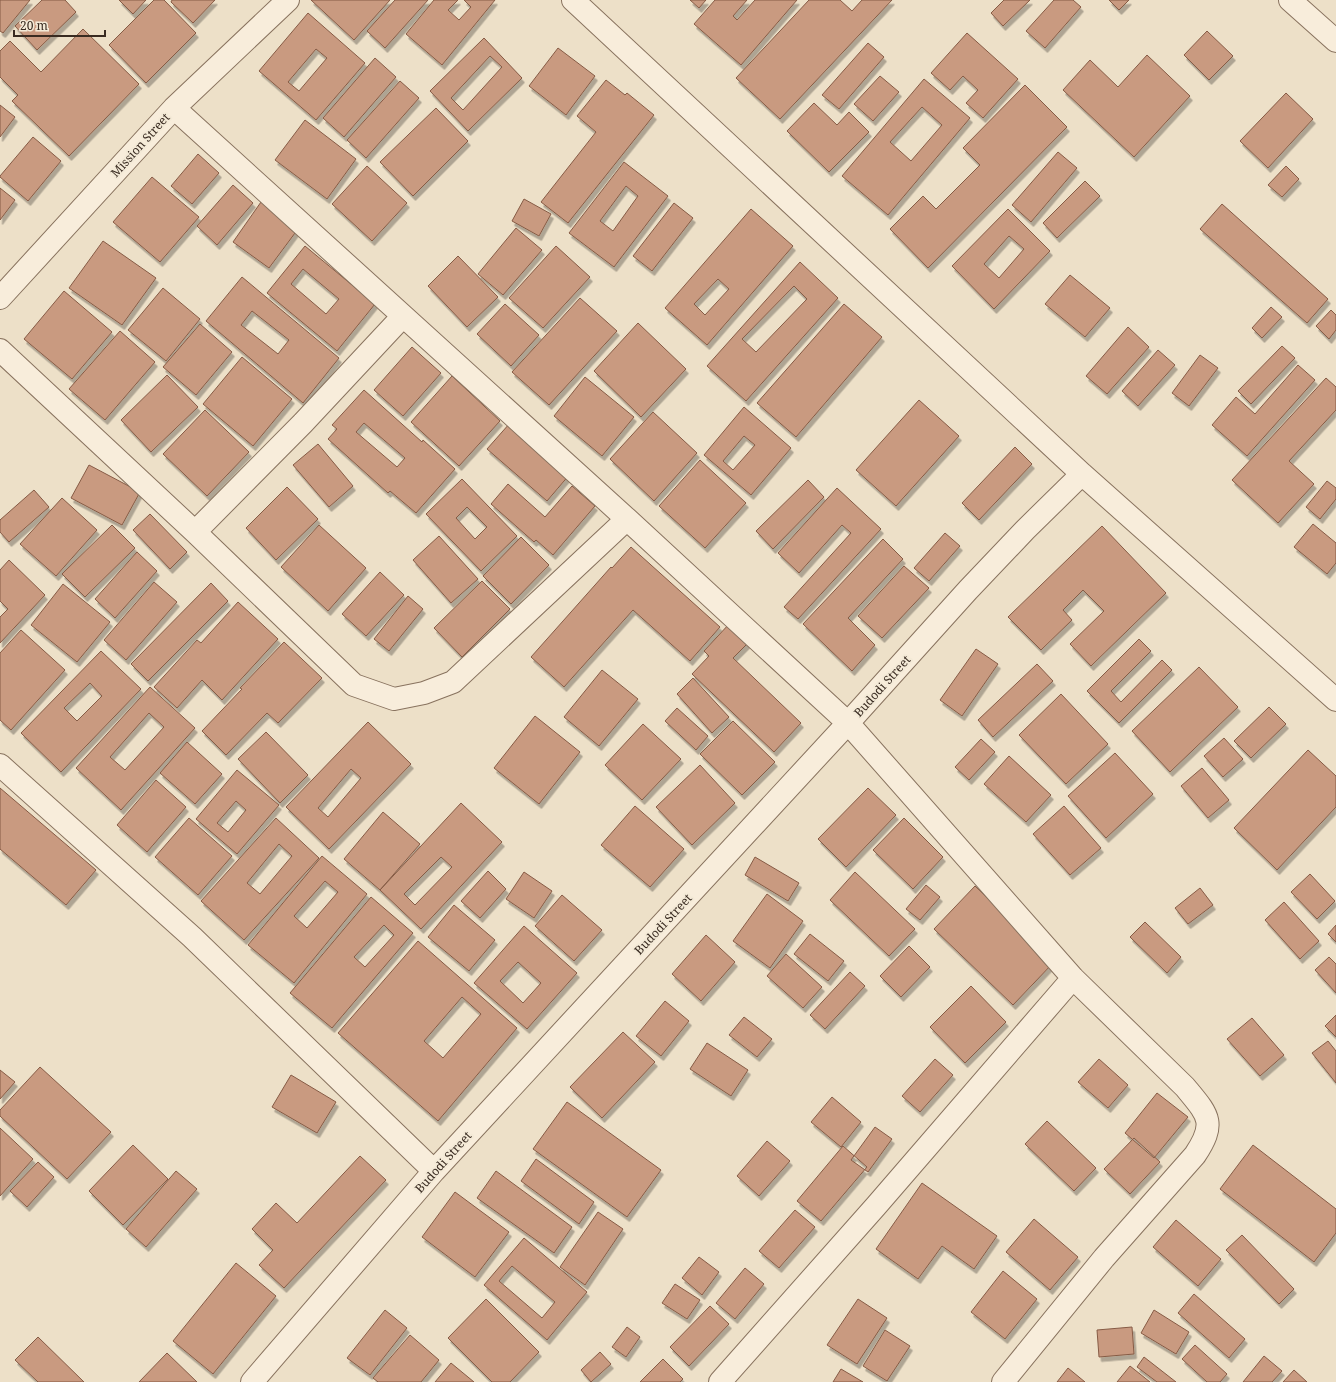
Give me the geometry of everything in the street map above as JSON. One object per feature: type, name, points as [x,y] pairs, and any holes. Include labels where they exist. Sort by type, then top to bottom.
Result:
[{"type":"street","name":"Mission Street","points":[[0,298],[174,108],[288,0]]},
{"type":"street","points":[[573,0],[1082,474],[1336,700]]},
{"type":"street","points":[[1290,0],[1336,41]]},
{"type":"street","points":[[174,108],[627,519],[848,723],[1073,978],[1185,1087],[1198,1103],[1206,1116],[1209,1126],[1204,1141],[1195,1155],[1104,1258],[1003,1382]]},
{"type":"street","points":[[195,532],[303,423],[403,316]]},
{"type":"street","points":[[0,350],[195,532],[354,685],[394,699],[424,693],[453,682],[627,519]]},
{"type":"street","name":"Budodi Street","points":[[252,1382],[434,1171],[848,723],[968,590],[1082,474]]},
{"type":"street","points":[[0,765],[192,937],[434,1171]]},
{"type":"street","points":[[720,1382],[876,1206],[1073,978]]},
{"type":"building","points":[[0,0],[30,0],[3,33],[0,31]]},
{"type":"building","points":[[42,0],[65,0],[76,12],[37,50],[15,26]]},
{"type":"building","points":[[119,0],[146,0],[133,14]]},
{"type":"building","points":[[154,0],[164,0],[196,33],[146,83],[109,45]]},
{"type":"building","points":[[172,0],[215,0],[193,23],[171,2]]},
{"type":"building","points":[[311,0],[390,0],[354,40]]},
{"type":"building","points":[[395,0],[428,0],[385,48],[367,31]]},
{"type":"building","points":[[434,0],[458,0],[448,10],[459,20],[471,7],[464,0],[495,0],[442,65],[406,34]]},
{"type":"building","points":[[690,0],[706,0],[699,8]]},
{"type":"building","points":[[715,0],[747,0],[733,16],[737,20],[755,0],[797,0],[741,65],[694,24]]},
{"type":"building","points":[[809,0],[840,0],[852,11],[862,0],[892,0],[780,119],[736,78]]},
{"type":"building","points":[[1004,0],[1030,0],[1003,26],[991,13]]},
{"type":"building","points":[[1054,0],[1073,0],[1081,7],[1045,48],[1026,31]]},
{"type":"building","points":[[1109,0],[1129,0],[1119,10]]},
{"type":"building","points":[[308,13],[365,63],[316,120],[259,71]],"holes":[[[316,49],[327,58],[299,91],[288,82]]]},
{"type":"building","points":[[83,29],[139,84],[69,156],[12,101],[18,95],[0,77],[0,51],[10,41],[41,72]]},
{"type":"building","points":[[1207,31],[1233,56],[1209,80],[1184,55]]},
{"type":"building","points":[[967,33],[1018,79],[983,118],[966,103],[978,90],[963,76],[950,90],[931,73]]},
{"type":"building","points":[[484,38],[522,78],[468,131],[430,91]],"holes":[[[490,56],[502,67],[463,110],[451,98]]]},
{"type":"building","points":[[868,43],[884,57],[839,109],[822,95]]},
{"type":"building","points":[[558,48],[595,76],[566,115],[529,86]]},
{"type":"building","points":[[1147,55],[1190,96],[1134,157],[1063,90],[1090,60],[1118,87]]},
{"type":"building","points":[[375,58],[396,77],[344,137],[323,118]]},
{"type":"building","points":[[880,76],[899,92],[873,121],[854,104]]},
{"type":"building","points":[[924,79],[970,118],[888,215],[842,176]],"holes":[[[922,107],[942,125],[911,161],[890,142]]]},
{"type":"building","points":[[606,80],[625,95],[627,93],[654,115],[568,223],[541,202],[596,132],[577,116]]},
{"type":"building","points":[[400,81],[419,98],[366,158],[347,140]]},
{"type":"building","points":[[1025,85],[1067,127],[928,268],[890,229],[923,196],[936,209],[980,165],[963,148]]},
{"type":"building","points":[[1286,93],[1313,119],[1268,168],[1240,141]]},
{"type":"building","points":[[814,103],[837,125],[849,112],[869,132],[829,172],[787,131]]},
{"type":"building","points":[[0,105],[15,117],[0,137]]},
{"type":"building","points":[[436,108],[468,141],[413,196],[380,162]]},
{"type":"building","points":[[305,120],[356,159],[327,199],[275,160]]},
{"type":"building","points":[[33,137],[61,161],[28,201],[0,176]]},
{"type":"building","points":[[1058,152],[1077,168],[1031,222],[1012,205]]},
{"type":"building","points":[[198,154],[219,173],[192,204],[171,186]]},
{"type":"building","points":[[624,162],[668,196],[614,267],[569,233]],"holes":[[[626,186],[638,196],[613,231],[600,221]]]},
{"type":"building","points":[[367,166],[407,203],[372,241],[332,204]]},
{"type":"building","points":[[1286,166],[1299,179],[1282,197],[1268,185]]},
{"type":"building","points":[[152,177],[199,217],[160,262],[113,222]]},
{"type":"building","points":[[1085,181],[1100,196],[1057,238],[1043,223]]},
{"type":"building","points":[[233,185],[253,203],[217,245],[197,226]]},
{"type":"building","points":[[0,188],[15,200],[0,220]]},
{"type":"building","points":[[524,199],[551,214],[539,236],[512,221]]},
{"type":"building","points":[[261,202],[298,229],[269,268],[233,242]]},
{"type":"building","points":[[674,203],[693,218],[652,271],[633,256]]},
{"type":"building","points":[[1222,204],[1328,299],[1307,323],[1200,229]]},
{"type":"building","points":[[751,209],[793,246],[707,345],[665,308]],"holes":[[[718,279],[729,289],[705,315],[694,304]]]},
{"type":"building","points":[[1008,209],[1050,251],[994,309],[952,266]],"holes":[[[1009,236],[1024,249],[999,278],[984,264]]]},
{"type":"building","points":[[516,228],[542,250],[503,295],[478,274]]},
{"type":"building","points":[[103,241],[156,278],[122,325],[69,288]]},
{"type":"building","points":[[305,246],[375,304],[337,351],[267,293]],"holes":[[[303,269],[339,299],[326,314],[291,284]]]},
{"type":"building","points":[[556,246],[590,277],[543,328],[509,298]]},
{"type":"building","points":[[458,256],[498,297],[467,327],[428,286]]},
{"type":"building","points":[[800,262],[838,298],[746,401],[707,366]],"holes":[[[794,286],[807,299],[756,352],[742,339]]]},
{"type":"building","points":[[1070,275],[1110,308],[1085,337],[1045,304]]},
{"type":"building","points":[[242,277],[339,358],[303,403],[206,321]],"holes":[[[252,311],[289,340],[278,354],[241,325]]]},
{"type":"building","points":[[163,288],[200,319],[166,361],[128,330]]},
{"type":"building","points":[[64,291],[112,332],[72,379],[24,339]]},
{"type":"building","points":[[580,298],[617,331],[549,405],[512,372]]},
{"type":"building","points":[[505,304],[539,335],[511,366],[477,334]]},
{"type":"building","points":[[844,304],[882,337],[796,437],[757,403]]},
{"type":"building","points":[[1271,307],[1282,317],[1262,338],[1252,328]]},
{"type":"building","points":[[1331,310],[1336,315],[1336,330],[1329,339],[1316,326]]},
{"type":"building","points":[[638,323],[686,369],[641,417],[594,371]]},
{"type":"building","points":[[200,324],[232,352],[196,395],[163,367]]},
{"type":"building","points":[[1128,327],[1149,347],[1107,394],[1086,376]]},
{"type":"building","points":[[120,331],[155,362],[105,420],[69,389]]},
{"type":"building","points":[[1282,346],[1295,358],[1251,404],[1238,391]]},
{"type":"building","points":[[412,347],[441,373],[403,416],[374,390]]},
{"type":"building","points":[[1158,350],[1175,365],[1138,406],[1122,391]]},
{"type":"building","points":[[1200,355],[1218,368],[1189,406],[1172,393]]},
{"type":"building","points":[[242,357],[292,399],[253,446],[203,404]]},
{"type":"building","points":[[1298,365],[1315,380],[1247,456],[1212,425],[1236,397],[1255,414]]},
{"type":"building","points":[[167,375],[198,407],[151,452],[121,420]]},
{"type":"building","points":[[452,376],[500,421],[459,466],[411,422]]},
{"type":"building","points":[[585,377],[634,417],[602,456],[554,416]]},
{"type":"building","points":[[1326,378],[1336,387],[1336,410],[1289,461],[1314,484],[1278,523],[1232,480]]},
{"type":"building","points":[[364,390],[422,442],[423,440],[455,469],[416,513],[390,491],[388,493],[328,439],[337,429],[332,425]],"holes":[[[364,423],[405,458],[397,467],[356,432]]]},
{"type":"building","points":[[919,400],[959,436],[896,506],[856,470]]},
{"type":"building","points":[[744,407],[791,448],[751,495],[704,455]],"holes":[[[744,436],[755,445],[733,470],[723,461]]]},
{"type":"building","points":[[205,410],[249,452],[207,496],[163,454]]},
{"type":"building","points":[[653,412],[697,453],[654,501],[610,459]]},
{"type":"building","points":[[510,423],[570,474],[547,501],[487,449]]},
{"type":"building","points":[[318,444],[353,486],[329,507],[293,465]]},
{"type":"building","points":[[1015,447],[1032,464],[979,520],[962,503]]},
{"type":"building","points":[[700,460],[746,503],[705,548],[659,506]]},
{"type":"building","points":[[89,465],[140,492],[122,525],[71,498]]},
{"type":"building","points":[[462,479],[517,536],[481,571],[426,514]],"holes":[[[467,507],[487,527],[475,539],[456,518]]]},
{"type":"building","points":[[808,480],[824,497],[773,549],[756,531]]},
{"type":"building","points":[[1327,481],[1336,488],[1336,499],[1320,519],[1306,507]]},
{"type":"building","points":[[508,484],[545,517],[572,486],[595,506],[553,555],[536,540],[534,542],[491,504]]},
{"type":"building","points":[[287,487],[318,519],[276,560],[246,528]]},
{"type":"building","points":[[837,488],[881,529],[798,619],[784,607],[851,533],[842,525],[799,573],[778,553]]},
{"type":"building","points":[[34,490],[49,507],[9,542],[0,532],[0,520]]},
{"type":"building","points":[[62,498],[97,530],[56,576],[20,544]]},
{"type":"building","points":[[150,514],[187,552],[170,569],[133,530]]},
{"type":"building","points":[[1313,524],[1336,543],[1336,563],[1327,574],[1294,547]]},
{"type":"building","points":[[112,525],[135,548],[85,597],[62,574]]},
{"type":"building","points":[[319,525],[366,568],[328,611],[281,567]]},
{"type":"building","points":[[1102,526],[1166,593],[1091,666],[1070,644],[1104,611],[1083,590],[1063,610],[1072,620],[1041,650],[1008,617]]},
{"type":"building","points":[[945,533],[960,546],[929,581],[914,568]]},
{"type":"building","points":[[439,536],[478,579],[451,603],[413,560]]},
{"type":"building","points":[[521,537],[549,565],[511,604],[483,576]]},
{"type":"building","points":[[883,539],[903,559],[848,618],[875,645],[852,671],[803,624]]},
{"type":"building","points":[[631,547],[720,627],[690,661],[633,610],[564,687],[531,657],[611,567],[612,568]]},
{"type":"building","points":[[137,552],[157,571],[115,618],[95,599]]},
{"type":"building","points":[[9,560],[45,595],[0,643],[0,617],[8,609],[0,601],[0,570]]},
{"type":"building","points":[[904,566],[929,588],[882,638],[858,616]]},
{"type":"building","points":[[380,572],[404,595],[366,636],[342,614]]},
{"type":"building","points":[[482,581],[510,609],[462,657],[434,628]]},
{"type":"building","points":[[154,582],[177,602],[126,660],[104,640]]},
{"type":"building","points":[[211,583],[228,601],[148,681],[131,664]]},
{"type":"building","points":[[63,584],[110,622],[77,662],[31,625]]},
{"type":"building","points":[[408,596],[423,609],[389,651],[374,639]]},
{"type":"building","points":[[238,602],[278,639],[222,700],[202,680],[177,708],[154,687],[197,640],[201,643]]},
{"type":"building","points":[[730,623],[750,641],[733,658],[801,723],[774,752],[692,674],[709,656],[704,651]]},
{"type":"building","points":[[21,630],[65,670],[11,730],[0,720],[0,653]]},
{"type":"building","points":[[1139,639],[1151,651],[1111,691],[1121,702],[1162,660],[1172,670],[1119,723],[1087,691]]},
{"type":"building","points":[[284,642],[322,678],[278,723],[267,713],[226,755],[202,731]]},
{"type":"building","points":[[976,649],[998,664],[962,716],[940,700]]},
{"type":"building","points":[[101,651],[141,689],[61,772],[21,733]],"holes":[[[90,683],[102,696],[77,721],[64,708]]]},
{"type":"building","points":[[1037,664],[1053,681],[993,737],[978,720]]},
{"type":"building","points":[[1199,667],[1238,707],[1170,772],[1132,731]]},
{"type":"building","points":[[602,670],[638,699],[599,746],[564,717]]},
{"type":"building","points":[[693,678],[729,717],[712,733],[677,694]]},
{"type":"building","points":[[150,687],[195,728],[121,810],[76,768]],"holes":[[[149,713],[164,727],[125,770],[110,757]]]},
{"type":"building","points":[[1061,694],[1108,744],[1066,784],[1019,735]]},
{"type":"building","points":[[1269,707],[1286,724],[1251,758],[1234,741]]},
{"type":"building","points":[[677,708],[708,736],[696,750],[665,721]]},
{"type":"building","points":[[535,716],[580,752],[539,804],[494,768]]},
{"type":"building","points":[[733,721],[775,762],[742,795],[700,754]]},
{"type":"building","points":[[368,722],[411,764],[329,849],[286,807]],"holes":[[[351,769],[361,778],[328,817],[318,808]]]},
{"type":"building","points":[[643,724],[681,759],[642,800],[605,765]]},
{"type":"building","points":[[266,732],[308,775],[280,803],[238,759]]},
{"type":"building","points":[[1224,738],[1243,759],[1223,777],[1204,756]]},
{"type":"building","points":[[981,739],[995,752],[969,780],[955,767]]},
{"type":"building","points":[[187,742],[222,774],[195,804],[160,773]]},
{"type":"building","points":[[1308,750],[1336,776],[1336,807],[1277,870],[1234,828]]},
{"type":"building","points":[[1115,753],[1153,794],[1106,838],[1068,796]]},
{"type":"building","points":[[1009,756],[1051,795],[1026,822],[984,784]]},
{"type":"building","points":[[700,765],[735,803],[692,845],[656,807]]},
{"type":"building","points":[[1202,768],[1229,800],[1208,818],[1181,786]]},
{"type":"building","points":[[237,770],[279,805],[237,854],[196,819]],"holes":[[[236,801],[246,810],[228,832],[217,823]]]},
{"type":"building","points":[[156,780],[186,807],[147,852],[117,825]]},
{"type":"building","points":[[0,788],[96,870],[66,905],[0,849]]},
{"type":"building","points":[[868,788],[896,815],[846,867],[818,839]]},
{"type":"building","points":[[461,803],[502,842],[421,929],[380,890]],"holes":[[[441,857],[452,867],[415,905],[404,894]]]},
{"type":"building","points":[[635,806],[684,849],[650,887],[601,845]]},
{"type":"building","points":[[1064,806],[1101,848],[1070,875],[1033,834]]},
{"type":"building","points":[[383,812],[420,844],[380,890],[344,859]]},
{"type":"building","points":[[189,818],[232,856],[198,895],[155,857]]},
{"type":"building","points":[[276,818],[319,858],[244,940],[201,901]],"holes":[[[279,844],[292,856],[260,894],[247,883]]]},
{"type":"building","points":[[904,818],[943,857],[913,889],[873,850]]},
{"type":"building","points":[[322,856],[367,894],[294,983],[248,945]],"holes":[[[325,881],[338,892],[307,928],[294,916]]]},
{"type":"building","points":[[755,857],[799,883],[788,901],[745,875]]},
{"type":"building","points":[[488,871],[506,889],[480,918],[461,901]]},
{"type":"building","points":[[524,872],[552,891],[534,918],[506,899]]},
{"type":"building","points":[[855,872],[915,929],[889,956],[830,900]]},
{"type":"building","points":[[1310,874],[1335,901],[1317,919],[1291,892]]},
{"type":"building","points":[[926,885],[940,897],[920,920],[906,909]]},
{"type":"building","points":[[975,886],[1054,962],[1013,1005],[934,929]]},
{"type":"building","points":[[1200,888],[1213,905],[1188,924],[1175,908]]},
{"type":"building","points":[[767,894],[803,921],[770,968],[733,941]]},
{"type":"building","points":[[562,895],[602,930],[574,961],[535,926]]},
{"type":"building","points":[[371,897],[413,933],[332,1028],[290,993]],"holes":[[[384,925],[394,935],[365,967],[354,957]]]},
{"type":"building","points":[[1284,902],[1319,941],[1300,959],[1265,920]]},
{"type":"building","points":[[454,905],[495,940],[469,971],[428,937]]},
{"type":"building","points":[[1145,922],[1181,957],[1167,973],[1130,937]]},
{"type":"building","points":[[1336,925],[1336,942],[1328,934]]},
{"type":"building","points":[[524,926],[577,973],[527,1029],[474,983]],"holes":[[[518,962],[541,983],[523,1003],[500,981]]]},
{"type":"building","points":[[810,934],[844,961],[828,981],[794,954]]},
{"type":"building","points":[[706,935],[735,962],[701,1001],[672,974]]},
{"type":"building","points":[[418,941],[517,1028],[438,1121],[338,1033]],"holes":[[[462,997],[481,1014],[443,1058],[424,1041]]]},
{"type":"building","points":[[909,946],[930,967],[901,997],[880,976]]},
{"type":"building","points":[[786,954],[822,987],[803,1008],[767,976]]},
{"type":"building","points":[[1329,957],[1336,964],[1336,993],[1315,970]]},
{"type":"building","points":[[850,972],[865,986],[825,1029],[810,1015]]},
{"type":"building","points":[[971,986],[1006,1022],[965,1063],[930,1027]]},
{"type":"building","points":[[665,1001],[689,1021],[661,1056],[636,1036]]},
{"type":"building","points":[[1336,1015],[1336,1037],[1325,1026]]},
{"type":"building","points":[[744,1017],[772,1039],[757,1057],[729,1035]]},
{"type":"building","points":[[1252,1018],[1284,1055],[1260,1076],[1227,1039]]},
{"type":"building","points":[[623,1032],[655,1062],[602,1118],[570,1087]]},
{"type":"building","points":[[1328,1041],[1336,1051],[1336,1083],[1312,1053]]},
{"type":"building","points":[[707,1043],[748,1070],[731,1096],[690,1069]]},
{"type":"building","points":[[935,1059],[953,1075],[920,1112],[902,1096]]},
{"type":"building","points":[[1099,1059],[1128,1085],[1108,1108],[1078,1082]]},
{"type":"building","points":[[40,1067],[111,1132],[67,1179],[0,1116],[0,1110]]},
{"type":"building","points":[[0,1070],[15,1082],[0,1099]]},
{"type":"building","points":[[291,1075],[336,1102],[317,1133],[272,1107]]},
{"type":"building","points":[[1157,1093],[1188,1117],[1154,1158],[1125,1133]]},
{"type":"building","points":[[832,1097],[861,1122],[841,1147],[811,1122]]},
{"type":"building","points":[[567,1102],[661,1170],[627,1217],[533,1149]]},
{"type":"building","points":[[1047,1121],[1096,1168],[1074,1191],[1025,1144]]},
{"type":"building","points":[[875,1127],[892,1139],[868,1172],[851,1160]]},
{"type":"building","points":[[0,1128],[33,1159],[0,1196]]},
{"type":"building","points":[[1134,1138],[1160,1162],[1130,1194],[1104,1169]]},
{"type":"building","points":[[767,1141],[790,1161],[759,1196],[737,1176]]},
{"type":"building","points":[[133,1145],[168,1179],[123,1225],[89,1191]]},
{"type":"building","points":[[1253,1145],[1336,1209],[1336,1233],[1314,1262],[1220,1189]]},
{"type":"building","points":[[843,1146],[867,1167],[821,1221],[797,1201]]},
{"type":"building","points":[[360,1156],[386,1180],[284,1288],[259,1265],[273,1250],[252,1229],[276,1203],[297,1223]]},
{"type":"building","points":[[536,1159],[594,1202],[579,1224],[521,1181]]},
{"type":"building","points":[[38,1162],[54,1177],[27,1207],[10,1191]]},
{"type":"building","points":[[176,1171],[197,1189],[146,1247],[126,1229]]},
{"type":"building","points":[[496,1171],[572,1227],[554,1253],[477,1198]]},
{"type":"building","points":[[922,1183],[997,1236],[974,1269],[942,1246],[918,1279],[876,1249]]},
{"type":"building","points":[[455,1192],[509,1232],[475,1277],[422,1237]]},
{"type":"building","points":[[795,1210],[815,1227],[779,1268],[759,1251]]},
{"type":"building","points":[[598,1212],[623,1229],[585,1285],[560,1267]]},
{"type":"building","points":[[1034,1219],[1078,1257],[1050,1290],[1006,1252]]},
{"type":"building","points":[[1176,1220],[1221,1259],[1198,1286],[1153,1247]]},
{"type":"building","points":[[1242,1235],[1294,1289],[1279,1304],[1226,1250]]},
{"type":"building","points":[[524,1238],[587,1292],[547,1340],[484,1285]],"holes":[[[512,1266],[555,1302],[542,1318],[499,1281]]]},
{"type":"building","points":[[699,1257],[719,1272],[702,1295],[682,1278]]},
{"type":"building","points":[[236,1263],[276,1296],[213,1374],[173,1341]]},
{"type":"building","points":[[745,1268],[764,1284],[735,1319],[716,1303]]},
{"type":"building","points":[[1003,1271],[1037,1299],[1005,1339],[971,1312]]},
{"type":"building","points":[[675,1284],[700,1300],[687,1319],[662,1303]]},
{"type":"building","points":[[1194,1294],[1245,1339],[1229,1358],[1178,1313]]},
{"type":"building","points":[[486,1299],[539,1352],[510,1382],[492,1382],[448,1338]]},
{"type":"building","points":[[858,1299],[887,1318],[857,1364],[827,1345]]},
{"type":"building","points":[[710,1306],[729,1324],[689,1366],[670,1347]]},
{"type":"building","points":[[385,1310],[407,1328],[370,1375],[347,1358]]},
{"type":"building","points":[[1154,1310],[1189,1332],[1176,1354],[1141,1333]]},
{"type":"building","points":[[627,1327],[640,1337],[626,1357],[612,1347]]},
{"type":"building","points":[[1132,1327],[1134,1354],[1099,1357],[1097,1330]]},
{"type":"building","points":[[885,1330],[910,1346],[887,1381],[863,1366]]},
{"type":"building","points":[[410,1335],[439,1360],[421,1382],[378,1382],[373,1378]]},
{"type":"building","points":[[38,1337],[84,1382],[38,1382],[15,1360]]},
{"type":"building","points":[[1195,1345],[1227,1374],[1220,1382],[1207,1382],[1182,1359]]},
{"type":"building","points":[[600,1352],[611,1364],[591,1382],[581,1370]]},
{"type":"building","points":[[167,1353],[197,1382],[139,1382]]},
{"type":"building","points":[[1264,1356],[1282,1371],[1272,1382],[1243,1382]]},
{"type":"building","points":[[1144,1357],[1176,1382],[1157,1382],[1137,1367]]},
{"type":"building","points":[[663,1359],[683,1379],[680,1382],[640,1382]]},
{"type":"building","points":[[451,1363],[474,1382],[435,1382]]},
{"type":"building","points":[[1130,1366],[1150,1382],[1117,1382]]},
{"type":"building","points":[[1068,1368],[1085,1382],[1057,1382]]},
{"type":"building","points":[[841,1369],[863,1382],[833,1382]]},
{"type":"building","points":[[1294,1370],[1307,1382],[1283,1382]]}]
